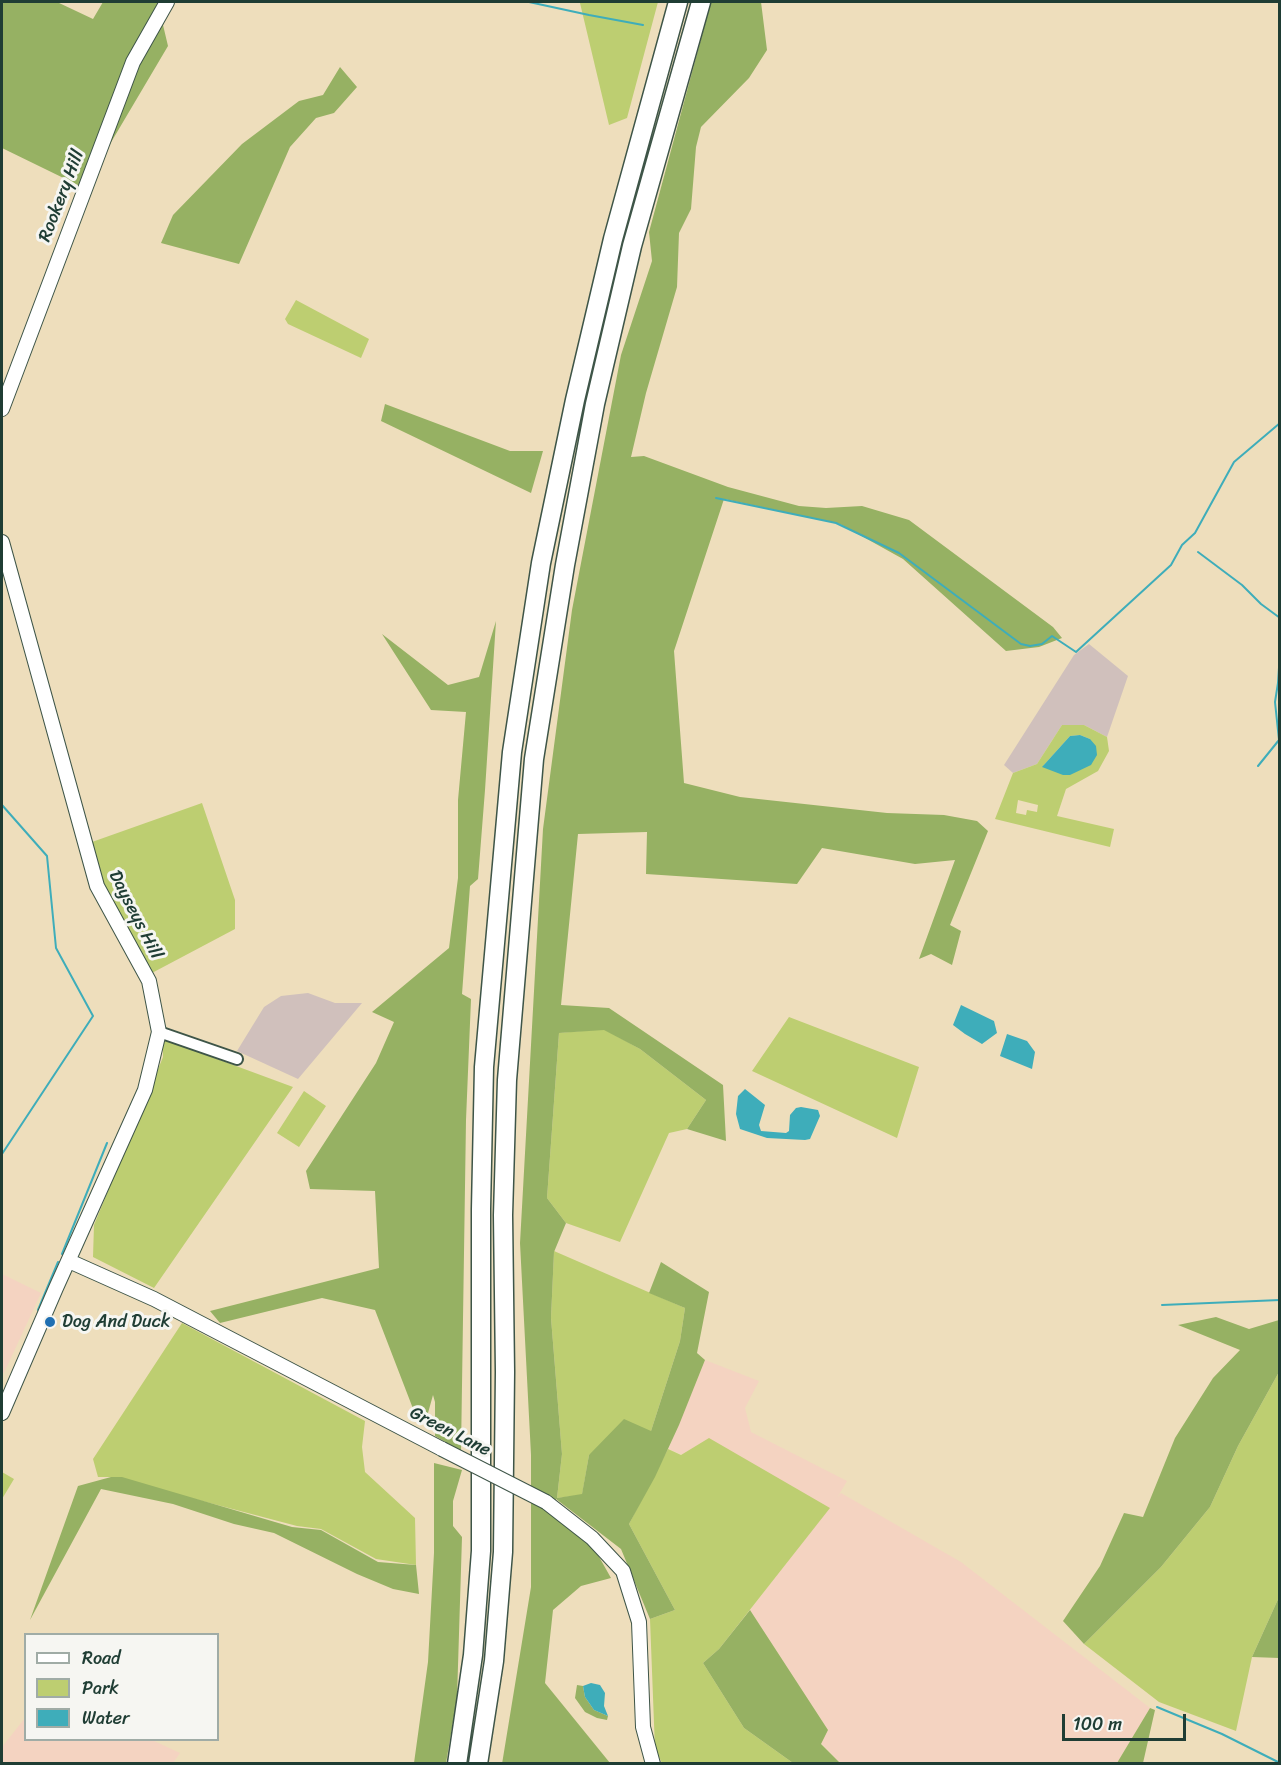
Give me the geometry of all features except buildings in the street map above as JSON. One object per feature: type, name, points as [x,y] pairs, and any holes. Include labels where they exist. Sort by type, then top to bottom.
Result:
[{"type":"highway","points":[[457,1764],[473,1655],[481,1551],[481,1209],[484,1066],[512,752],[541,563],[575,400],[613,238],[678,2]]},
{"type":"highway","points":[[478,1764],[494,1661],[503,1552],[505,1372],[503,1215],[507,1080],[534,759],[565,565],[595,404],[632,246],[701,2]]},
{"type":"street","name":"Rookery Hill","points":[[2,409],[133,62],[167,2]]},
{"type":"street","name":"Dayseys Hill","points":[[2,542],[97,886],[149,981],[159,1032],[146,1090],[2,1413]]},
{"type":"street","points":[[159,1032],[237,1059]]},
{"type":"street","name":"Green Lane","points":[[69,1261],[153,1299],[546,1502],[592,1538],[623,1571],[639,1622],[643,1727],[653,1764]]},
{"type":"shaded area","points":[[1089,644],[1128,676],[1107,737],[1084,725],[1062,725],[1037,764],[1013,773],[1004,765],[1074,655]]},
{"type":"shaded area","points":[[308,993],[335,1003],[362,1003],[298,1079],[237,1051],[264,1007],[281,996]]},
{"type":"shaded area","points":[[2,1274],[41,1293],[4,1373],[2,1373]]},
{"type":"shaded area","points":[[705,1360],[759,1381],[745,1408],[751,1432],[847,1481],[837,1498],[841,1493],[961,1562],[1150,1708],[1117,1763],[840,1763],[821,1743],[828,1730],[750,1610],[829,1508],[668,1449]]},
{"type":"shaded area","points":[[24,1719],[24,1741],[154,1741],[180,1753],[173,1763],[2,1763],[2,1747]]},
{"type":"green space","points":[[2,2],[57,2],[93,19],[103,2],[173,2],[163,25],[168,46],[84,188],[2,148]]},
{"type":"green space","points":[[658,2],[627,118],[609,125],[580,3]]},
{"type":"green space","points":[[711,2],[761,2],[767,50],[749,78],[701,127],[696,147],[691,209],[679,233],[677,287],[646,393],[631,457],[644,456],[728,487],[799,506],[826,508],[862,506],[909,520],[1053,627],[1062,638],[1039,647],[1006,651],[903,559],[840,524],[724,499],[674,651],[684,783],[740,797],[887,813],[944,815],[977,821],[988,831],[950,925],[961,931],[952,965],[931,954],[919,959],[955,860],[915,864],[822,848],[797,884],[646,874],[647,832],[578,834],[561,1005],[609,1008],[723,1085],[726,1141],[687,1129],[706,1100],[640,1049],[604,1030],[559,1033],[547,1198],[566,1223],[554,1252],[551,1318],[562,1454],[557,1498],[582,1494],[589,1455],[624,1419],[651,1431],[680,1341],[685,1308],[649,1293],[661,1262],[709,1292],[697,1353],[705,1360],[655,1477],[629,1524],[675,1610],[650,1619],[621,1549],[556,1499],[554,1516],[585,1539],[598,1555],[611,1578],[581,1586],[553,1610],[545,1683],[610,1763],[502,1764],[531,1587],[531,1455],[520,1243],[543,829],[572,610],[621,355],[652,261],[649,232]]},
{"type":"green space","points":[[340,67],[357,87],[334,113],[316,118],[290,147],[239,264],[161,243],[173,215],[242,144],[299,101],[323,95]]},
{"type":"green space","points":[[296,300],[369,339],[361,358],[288,324],[285,319]]},
{"type":"green space","points":[[385,404],[510,451],[543,451],[531,493],[381,421]]},
{"type":"green space","points":[[496,621],[478,879],[470,886],[462,994],[471,999],[466,1120],[461,1451],[435,1436],[433,1395],[428,1413],[417,1419],[375,1310],[322,1298],[220,1323],[210,1311],[379,1268],[375,1191],[310,1189],[306,1171],[376,1063],[394,1022],[372,1012],[449,948],[458,878],[458,800],[466,712],[431,710],[382,634],[448,685],[479,677]]},
{"type":"green space","points":[[1062,725],[1084,725],[1107,737],[1109,751],[1098,771],[1066,789],[1057,816],[1114,829],[1110,847],[995,819],[1013,773],[1037,764]],"holes":[[[1080,735],[1090,739],[1043,766],[1070,736]],[[1018,800],[1038,805],[1037,812],[1027,810],[1026,815],[1016,813]]]},
{"type":"green space","points":[[202,803],[235,900],[235,929],[150,974],[103,884],[92,842]]},
{"type":"green space","points":[[789,1017],[919,1067],[897,1138],[752,1071]]},
{"type":"green space","points":[[604,1029],[640,1049],[706,1100],[687,1129],[669,1133],[620,1242],[566,1223],[547,1198],[559,1033]]},
{"type":"green space","points":[[163,1039],[293,1087],[154,1288],[93,1257],[94,1225],[163,1057]]},
{"type":"green space","points":[[304,1091],[326,1106],[299,1147],[277,1133]]},
{"type":"green space","points":[[554,1251],[685,1308],[680,1341],[651,1431],[589,1455],[582,1495],[557,1498],[562,1454],[551,1318]]},
{"type":"green space","points":[[1216,1317],[1249,1329],[1279,1320],[1279,1372],[1238,1446],[1210,1507],[1161,1567],[1084,1644],[1063,1621],[1100,1566],[1124,1513],[1143,1517],[1175,1438],[1213,1378],[1240,1350],[1178,1325]]},
{"type":"green space","points":[[182,1323],[365,1421],[362,1447],[365,1472],[415,1518],[416,1565],[376,1559],[321,1529],[297,1526],[111,1477],[98,1477],[93,1459]]},
{"type":"green space","points":[[1279,1372],[1279,1597],[1252,1657],[1236,1731],[1159,1702],[1084,1644],[1161,1567],[1210,1507],[1238,1446]]},
{"type":"green space","points":[[709,1438],[830,1508],[719,1649],[703,1663],[744,1728],[793,1763],[662,1763],[655,1749],[650,1619],[675,1610],[629,1524],[668,1449],[681,1455]]},
{"type":"green space","points":[[434,1463],[462,1470],[453,1501],[453,1526],[462,1537],[457,1698],[446,1763],[414,1763],[428,1662],[434,1553]]},
{"type":"green space","points":[[2,1472],[14,1479],[2,1499]]},
{"type":"green space","points":[[111,1477],[122,1477],[292,1527],[321,1530],[378,1562],[416,1565],[419,1594],[393,1589],[357,1574],[274,1533],[234,1524],[173,1504],[101,1489],[30,1620],[78,1486]]},
{"type":"green space","points":[[1279,1597],[1279,1658],[1252,1657]]},
{"type":"green space","points":[[750,1610],[828,1730],[821,1744],[840,1763],[793,1763],[744,1728],[703,1663],[719,1649]]},
{"type":"green space","points":[[577,1685],[583,1686],[585,1697],[594,1710],[608,1716],[607,1720],[585,1712],[575,1698]]},
{"type":"green space","points":[[1150,1708],[1155,1710],[1143,1763],[1117,1763]]},
{"type":"water","points":[[1080,735],[1090,739],[1096,746],[1097,755],[1091,765],[1070,775],[1063,775],[1042,767],[1070,736]]},
{"type":"water","points":[[961,1005],[994,1021],[997,1033],[982,1044],[953,1025]]},
{"type":"water","points":[[1007,1034],[1027,1041],[1035,1052],[1032,1069],[1000,1056]]},
{"type":"water","points":[[745,1089],[765,1105],[759,1125],[761,1131],[786,1133],[789,1131],[790,1115],[796,1108],[818,1110],[820,1116],[810,1139],[767,1138],[740,1129],[736,1114],[738,1096]]},
{"type":"water","points":[[591,1683],[600,1685],[605,1693],[604,1706],[608,1716],[594,1710],[585,1697],[583,1686]]},
{"type":"waterway","points":[[529,2],[643,25]]},
{"type":"waterway","points":[[716,498],[836,523],[899,553],[1021,644],[1030,646],[1042,644],[1052,636],[1076,652],[1171,565],[1182,545],[1195,533],[1234,462],[1280,423]]},
{"type":"waterway","points":[[1198,552],[1242,585],[1261,604],[1280,618]]},
{"type":"waterway","points":[[1258,766],[1279,740],[1275,702],[1280,652]]},
{"type":"waterway","points":[[2,805],[47,856],[56,948],[93,1016],[2,1154]]},
{"type":"waterway","points":[[62,1254],[107,1143]]},
{"type":"waterway","points":[[38,1310],[58,1262]]},
{"type":"waterway","points":[[1162,1305],[1280,1300]]},
{"type":"waterway","points":[[1157,1707],[1222,1734],[1280,1763]]},
{"type":"place","name":"Dog And Duck","points":[[50,1322]]}]
